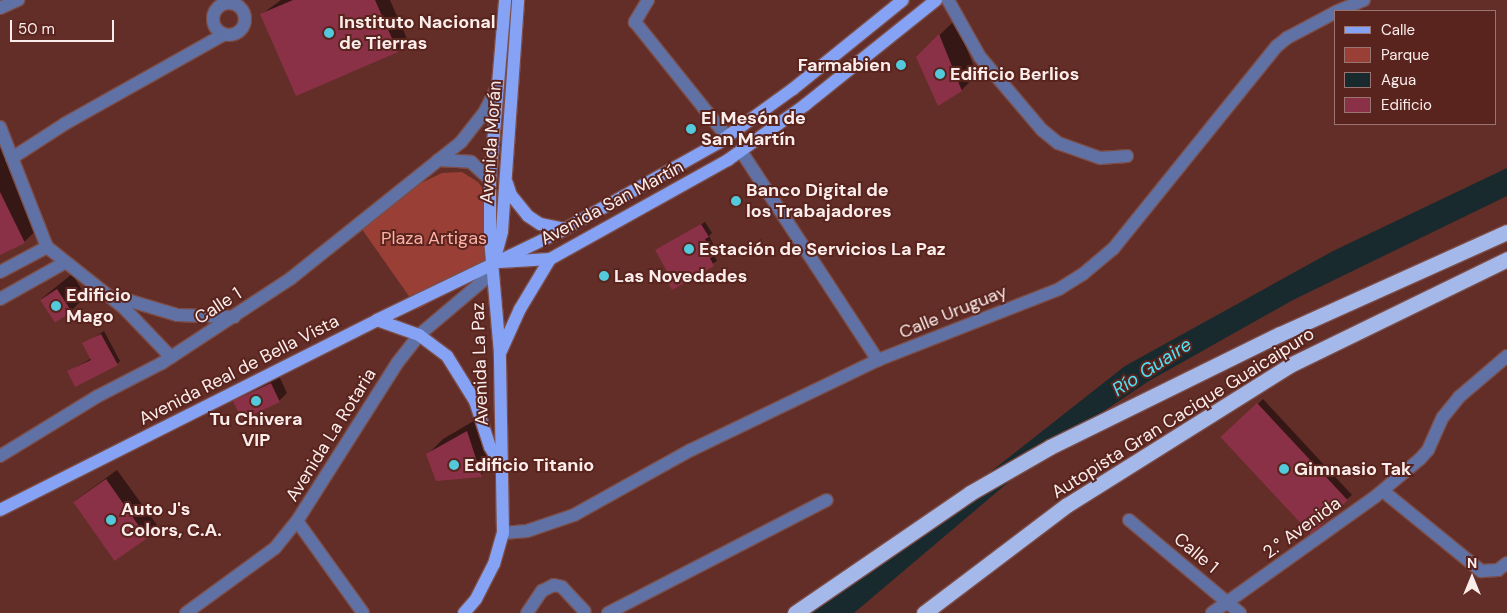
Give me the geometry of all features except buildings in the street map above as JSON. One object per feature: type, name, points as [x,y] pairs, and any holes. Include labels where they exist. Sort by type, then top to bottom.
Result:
[{"type":"highway","name":"Autopista Gran Cacique Guaicaipuro","points":[[795,613],[970,493],[1050,447],[1280,334],[1507,232]]},
{"type":"highway","name":"Autopista Gran Cacique Guaicaipuro","points":[[924,613],[936,608],[1067,505],[1290,365],[1507,259]]},
{"type":"main road","name":"Avenida Morán","points":[[494,263],[490,239],[490,180],[505,0]]},
{"type":"main road","name":"Avenida Morán","points":[[494,263],[502,231],[518,0]]},
{"type":"main road","name":"Avenida San Martín","points":[[494,263],[565,229],[727,137],[903,0]]},
{"type":"main road","name":"Avenida San Martín","points":[[494,263],[550,259],[741,151],[805,105],[936,0]]},
{"type":"main road","points":[[506,181],[511,196],[528,216],[540,224],[565,229]]},
{"type":"main road","points":[[500,353],[520,308],[550,259]]},
{"type":"main road","name":"Avenida Real de Bella Vista","points":[[0,510],[494,263]]},
{"type":"main road","name":"Avenida La Paz","points":[[464,613],[476,599],[494,564],[503,533],[500,353],[494,263]]},
{"type":"main road","name":"Avenida La Paz","points":[[377,320],[419,335],[447,356],[464,379],[480,414],[490,447],[501,465]]},
{"type":"street","points":[[0,8],[18,0]]},
{"type":"street","points":[[648,0],[635,22],[727,137]]},
{"type":"street","points":[[948,0],[980,57],[1042,130],[1058,143],[1100,158],[1127,156]]},
{"type":"street","name":"Calle Uruguay","points":[[1342,10],[1364,0]]},
{"type":"street","name":"Calle Uruguay","points":[[503,533],[527,531],[574,515],[691,450],[878,360],[1059,289],[1083,274],[1113,249],[1277,46],[1287,38],[1334,14]]},
{"type":"street","points":[[12,158],[66,124],[223,35]]},
{"type":"street","name":"Calle 1","points":[[0,456],[171,357],[234,317],[290,278],[438,160],[474,127],[498,85]]},
{"type":"street","points":[[0,127],[47,247],[66,264],[124,308],[171,357]]},
{"type":"street","points":[[741,151],[878,360]]},
{"type":"street","points":[[438,160],[471,162],[490,180]]},
{"type":"street","points":[[0,272],[47,247]]},
{"type":"street","name":"Avenida La Rotaria","points":[[186,613],[276,548],[297,522],[398,362],[419,335],[484,281],[494,263]]},
{"type":"street","points":[[66,264],[122,300],[156,311],[178,315],[234,317]]},
{"type":"street","points":[[0,299],[66,264]]},
{"type":"street","name":"2.° Avenida","points":[[1212,613],[1382,490],[1428,450],[1443,417],[1459,397],[1507,356]]},
{"type":"street","points":[[1382,490],[1480,571],[1498,570],[1507,564]]},
{"type":"street","points":[[608,613],[827,500]]},
{"type":"street","name":"Calle 1","points":[[1129,520],[1240,613]]},
{"type":"street","points":[[297,522],[363,613]]},
{"type":"street","points":[[527,613],[542,591],[554,585],[562,587],[584,612]]},
{"type":"green space","name":"Plaza Artigas","points":[[462,172],[478,182],[486,193],[487,272],[418,309],[359,225],[421,183],[442,173]]},
{"type":"water","name":"Río Guaire","points":[[1507,168],[1507,196],[1293,300],[1149,381],[1050,447],[854,613],[811,613],[1125,366],[1333,251]]},
{"type":"place","name":"Instituto Nacional de Tierras","points":[[329,33]]},
{"type":"place","name":"Farmabien","points":[[901,65]]},
{"type":"place","name":"Edificio Berlios","points":[[940,74]]},
{"type":"place","name":"El Mesón de San Martín","points":[[691,129]]},
{"type":"place","name":"Banco Digital de los Trabajadores","points":[[736,201]]},
{"type":"place","name":"Estación de Servicios La Paz","points":[[689,249]]},
{"type":"place","name":"Las Novedades","points":[[604,276]]},
{"type":"place","name":"Edificio Mago","points":[[56,306]]},
{"type":"place","name":"Tu Chivera VIP","points":[[256,401]]},
{"type":"place","name":"Edificio Titanio","points":[[454,465]]},
{"type":"place","name":"Gimnasio Tak","points":[[1284,469]]},
{"type":"place","name":"Auto J's Colors, C.A.","points":[[111,520]]}]
